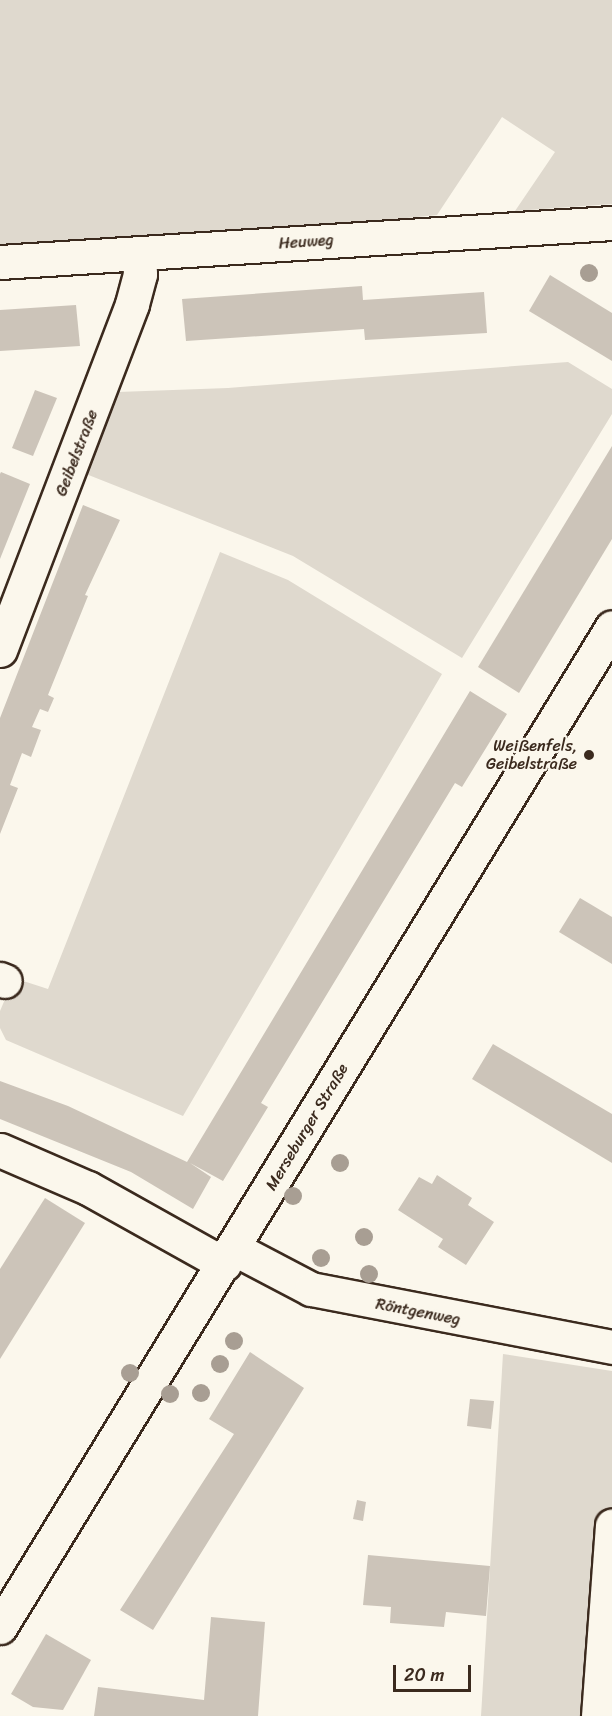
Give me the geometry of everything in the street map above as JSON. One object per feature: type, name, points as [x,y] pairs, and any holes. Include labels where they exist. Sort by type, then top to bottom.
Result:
[{"type":"street","name":"Heuweg","points":[[0,262],[612,223]]},
{"type":"street","name":"Geibelstraße","points":[[0,650],[132,304],[140,274],[139,253]]},
{"type":"street","name":"Merseburger Straße","points":[[0,1627],[612,627]]},
{"type":"street","name":"Röntgenweg","points":[[4,1160],[98,1193],[229,1256],[311,1289],[457,1320],[612,1347]]},
{"type":"street","points":[[598,1716],[612,1526]]},
{"type":"shaded area","points":[[0,0],[612,0],[612,204],[515,211],[555,152],[502,117],[437,215],[236,235],[0,247]]},
{"type":"shaded area","points":[[568,362],[612,389],[612,414],[462,658],[293,556],[86,474],[118,392],[228,388]]},
{"type":"shaded area","points":[[220,552],[288,580],[442,674],[183,1116],[6,1040],[0,1028],[0,1011],[14,978],[48,989]]},
{"type":"shaded area","points":[[503,1354],[612,1371],[612,1716],[481,1716]]},
{"type":"building","points":[[550,275],[612,313],[612,361],[529,311]]},
{"type":"building","points":[[362,286],[363,300],[484,292],[487,333],[365,340],[364,329],[186,341],[182,299]]},
{"type":"building","points":[[76,305],[80,346],[0,351],[0,310]]},
{"type":"building","points":[[35,390],[57,398],[33,456],[12,448]]},
{"type":"building","points":[[612,446],[612,539],[519,693],[478,667]]},
{"type":"building","points":[[1,472],[30,484],[0,559],[0,474]]},
{"type":"building","points":[[83,505],[120,520],[85,595],[88,596],[48,695],[54,698],[48,712],[40,709],[32,727],[41,730],[31,757],[22,753],[10,785],[18,788],[0,834],[0,718]]},
{"type":"building","points":[[470,691],[507,714],[462,787],[455,783],[261,1103],[268,1107],[223,1181],[190,1163],[211,1177],[193,1209],[131,1172],[0,1119],[0,1081],[68,1106],[187,1162]]},
{"type":"building","points":[[580,898],[612,917],[612,964],[559,932]]},
{"type":"building","points":[[493,1044],[612,1114],[612,1163],[472,1079]]},
{"type":"building","points":[[437,1175],[472,1198],[468,1205],[494,1222],[466,1265],[438,1247],[443,1239],[398,1210],[419,1177],[432,1184]]},
{"type":"building","points":[[45,1198],[85,1223],[0,1359],[0,1269]]},
{"type":"building","points":[[250,1352],[304,1388],[153,1630],[120,1610],[234,1434],[209,1419]]},
{"type":"building","points":[[470,1399],[494,1401],[491,1429],[467,1426]]},
{"type":"building","points":[[357,1500],[366,1502],[363,1521],[353,1519]]},
{"type":"building","points":[[368,1555],[490,1566],[486,1616],[446,1612],[444,1627],[390,1623],[391,1607],[363,1605]]},
{"type":"building","points":[[211,1617],[265,1622],[258,1716],[94,1716],[98,1687],[204,1700]]},
{"type":"building","points":[[46,1634],[91,1660],[63,1710],[33,1707],[11,1694]]},
{"type":"place","name":"Weißenfels, Geibelstraße","points":[[589,755]]}]
